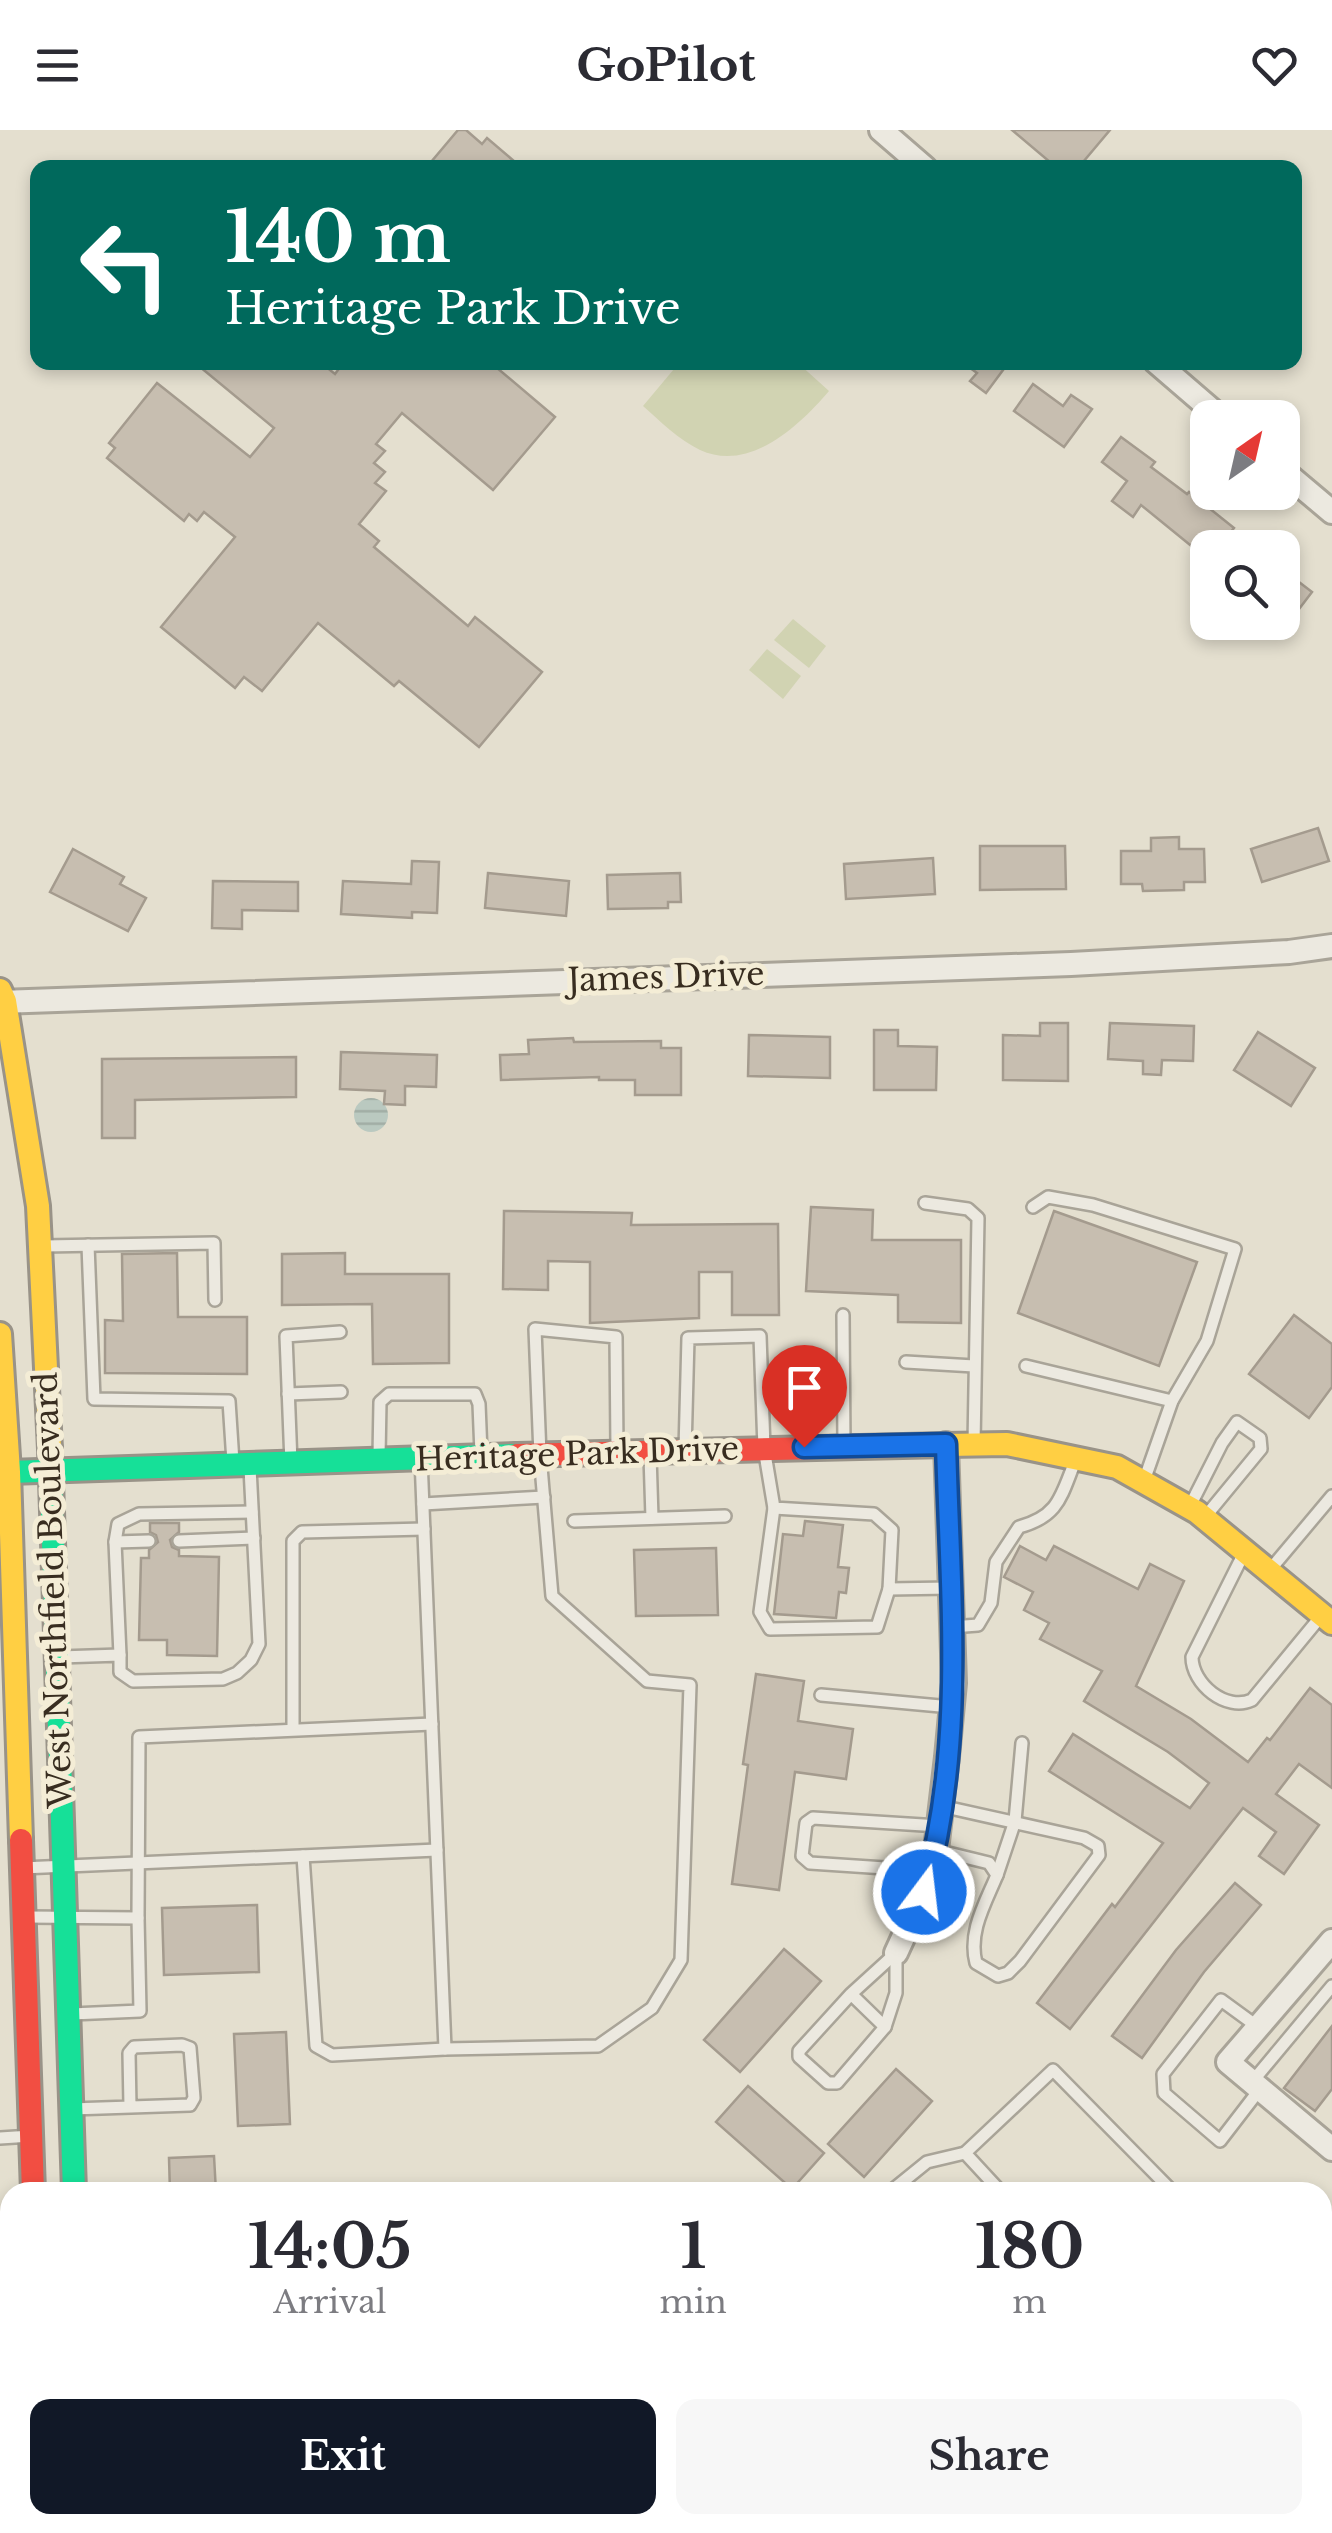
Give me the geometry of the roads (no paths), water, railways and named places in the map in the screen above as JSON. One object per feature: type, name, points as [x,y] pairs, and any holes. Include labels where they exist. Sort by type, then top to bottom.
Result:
[{"type":"main road","name":"West Northfield Boulevard","points":[[2,998],[38,1206],[51,1470],[74,2182]]},
{"type":"main road","name":"West Northfield Boulevard","points":[[0,1334],[8,1472],[7,1681],[20,1868],[33,2182]]},
{"type":"main road","name":"Heritage Park Drive","points":[[8,1472],[685,1450],[1007,1444],[1117,1467],[1197,1513],[1327,1619]]},
{"type":"main road","points":[[7,1681],[56,1667]]},
{"type":"street","points":[[881,130],[917,160]]},
{"type":"street","points":[[1165,370],[1199,400]]},
{"type":"street","points":[[1300,485],[1332,512]]},
{"type":"street","name":"James Drive","points":[[2,998],[1071,964],[1289,952],[1332,946]]},
{"type":"street","points":[[896,1953],[933,1861],[951,1707],[946,1444]]},
{"type":"street","points":[[1328,1954],[1228,2062],[1332,2149]]},
{"type":"lane","points":[[1033,1207],[1048,1197],[1093,1204],[1234,1249],[1207,1341],[1172,1400],[1144,1482]]},
{"type":"lane","points":[[925,1204],[968,1209],[978,1218],[974,1444]]},
{"type":"lane","points":[[40,1246],[214,1243],[215,1300]]},
{"type":"lane","points":[[88,1246],[94,1400],[229,1401],[252,1512],[254,1538],[259,1644],[251,1660],[237,1674],[223,1679],[133,1680],[120,1672],[118,1524],[130,1516],[252,1512]]},
{"type":"lane","points":[[843,1315],[844,1446]]},
{"type":"lane","points":[[304,1856],[316,2046],[332,2054],[598,2046],[652,2008],[680,1960],[690,1685],[647,1681],[552,1596],[535,1330],[616,1337],[617,1452]]},
{"type":"lane","points":[[291,1463],[286,1336],[340,1332]]},
{"type":"lane","points":[[685,1450],[688,1338],[760,1336],[764,1448],[774,1508],[760,1612],[770,1629],[878,1628],[889,1589],[892,1530],[874,1514],[774,1508]]},
{"type":"lane","points":[[906,1362],[974,1366]]},
{"type":"lane","points":[[1026,1366],[1172,1400]]},
{"type":"lane","points":[[288,1394],[341,1392]]},
{"type":"lane","points":[[379,1460],[380,1402],[389,1394],[476,1394],[480,1404],[482,1457]]},
{"type":"lane","points":[[1237,1422],[1260,1438],[1261,1449],[1197,1513],[1222,1443],[1237,1422]]},
{"type":"lane","points":[[650,1451],[652,1518]]},
{"type":"lane","points":[[952,1626],[978,1625],[991,1603],[996,1562],[1019,1527],[1038,1522],[1056,1509],[1077,1458]]},
{"type":"lane","points":[[422,1459],[445,2049]]},
{"type":"lane","points":[[1269,1571],[1332,1496]]},
{"type":"lane","points":[[423,1504],[544,1497]]},
{"type":"lane","points":[[574,1521],[725,1516]]},
{"type":"lane","points":[[293,1729],[292,1541],[302,1532],[424,1529]]},
{"type":"lane","points":[[179,1540],[254,1538]]},
{"type":"lane","points":[[116,1542],[150,1541]]},
{"type":"lane","points":[[1245,1552],[1192,1657],[1192,1670],[1199,1682],[1229,1703],[1242,1705],[1252,1700],[1327,1619]]},
{"type":"lane","points":[[889,1589],[950,1588]]},
{"type":"lane","points":[[56,1667],[120,1656]]},
{"type":"lane","points":[[821,1695],[951,1707]]},
{"type":"lane","points":[[68,2014],[140,2011],[139,1737],[432,1724]]},
{"type":"lane","points":[[997,1876],[988,1863],[810,1863],[802,1856],[806,1823],[814,1818],[998,1817],[1014,1821],[1084,1838],[1098,1846],[1099,1855],[1020,1961],[998,1976],[976,1963],[972,1947],[976,1928],[997,1876],[1014,1821],[1022,1743]]},
{"type":"lane","points":[[20,1868],[437,1850]]},
{"type":"lane","points":[[22,1918],[138,1918]]},
{"type":"lane","points":[[896,1953],[896,1993],[886,2027],[836,2083],[828,2083],[799,2057],[799,2051],[851,1994],[896,1953]]},
{"type":"lane","points":[[1258,2027],[1221,2000],[1163,2074],[1164,2093],[1220,2142],[1256,2086],[1332,1986]]},
{"type":"lane","points":[[851,1994],[886,2027]]},
{"type":"lane","points":[[72,2110],[190,2105],[194,2098],[190,2048],[134,2047],[130,2053],[130,2107]]},
{"type":"lane","points":[[902,2182],[926,2162],[965,2152],[1053,2070],[1163,2182]]},
{"type":"lane","points":[[0,2138],[31,2136]]},
{"type":"lane","points":[[965,2152],[992,2182]]}]
